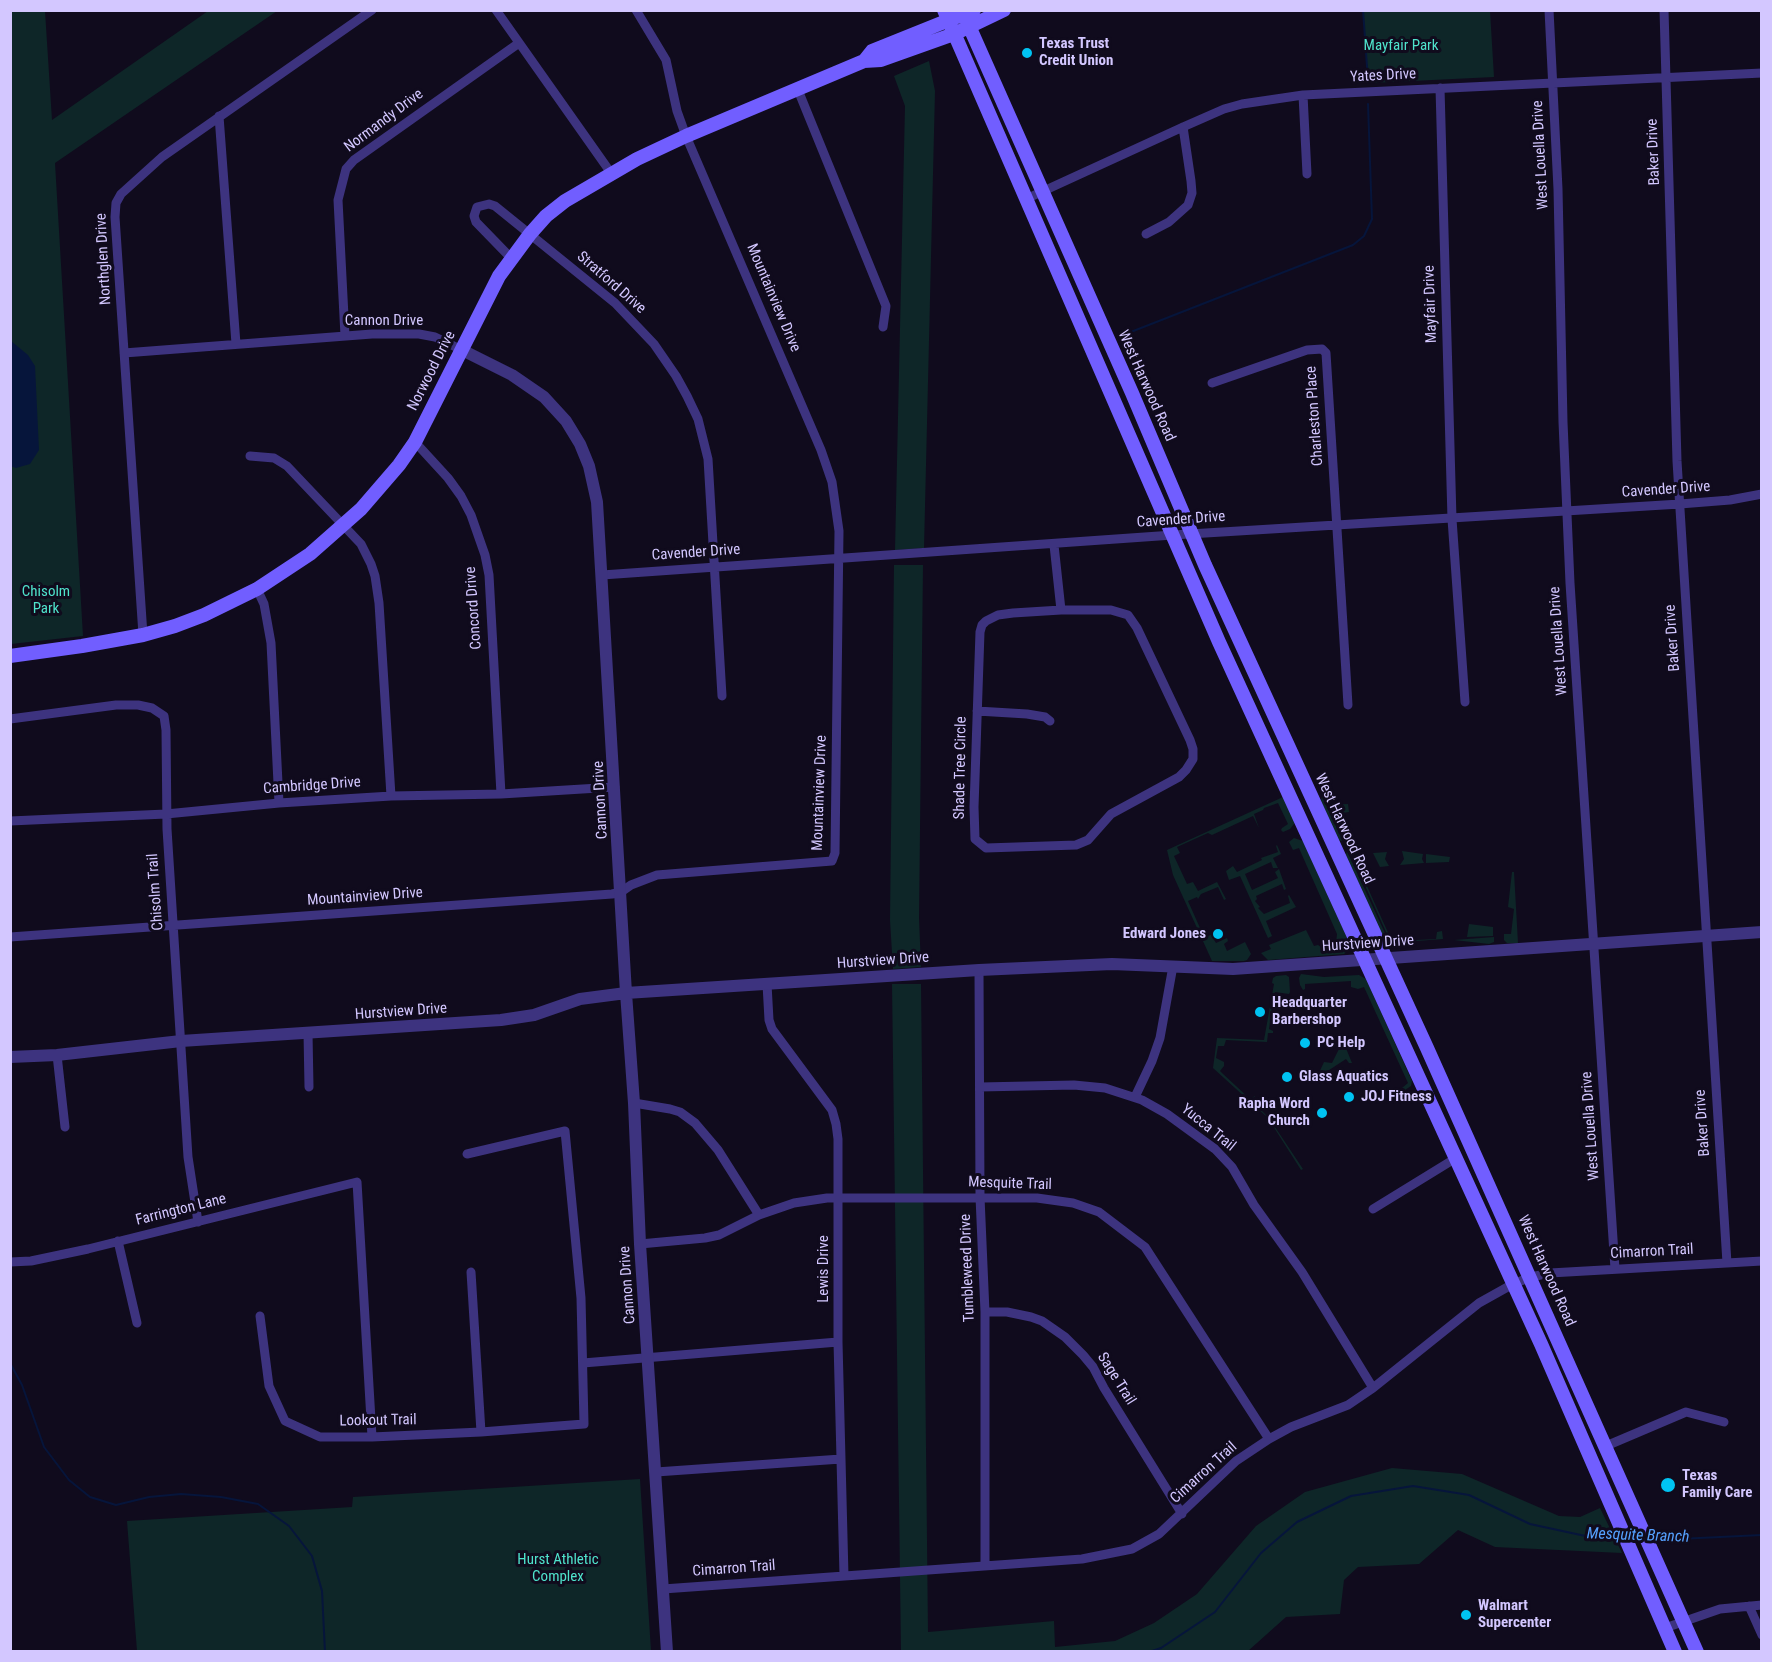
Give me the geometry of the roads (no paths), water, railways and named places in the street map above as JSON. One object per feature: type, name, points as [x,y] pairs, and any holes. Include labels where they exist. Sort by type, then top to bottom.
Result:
[{"type":"main road","name":"Norwood Drive","points":[[10,656],[143,635],[204,615],[257,589],[310,554],[377,492],[415,442],[499,276],[546,216],[566,201],[611,173],[687,136],[864,61],[881,60],[949,23],[967,16],[1004,10]]},
{"type":"main road","name":"West Harwood Road","points":[[967,16],[1192,534],[1531,1277],[1697,1652]]},
{"type":"main road","points":[[949,23],[1220,642],[1541,1344],[1675,1652]]},
{"type":"street","name":"Northglen Drive","points":[[143,635],[115,217],[116,203],[121,194],[138,177],[162,157],[372,10]]},
{"type":"street","points":[[495,10],[611,173]]},
{"type":"street","name":"Mountainview Drive","points":[[10,937],[621,892],[631,885],[657,875],[832,861],[835,853],[839,559],[836,498],[821,450],[677,111],[666,60],[636,10]]},
{"type":"street","name":"West Louella Drive","points":[[1549,10],[1558,189],[1567,512],[1616,1269]]},
{"type":"street","name":"Baker Drive","points":[[1664,10],[1677,461],[1726,1263]]},
{"type":"street","name":"Normandy Drive","points":[[345,336],[339,200],[346,170],[354,160],[519,43]]},
{"type":"street","name":"Yates Drive","points":[[1026,198],[1224,109],[1242,104],[1303,95],[1761,73]]},
{"type":"street","name":"Mayfair Drive","points":[[1440,88],[1452,519],[1465,702]]},
{"type":"street","points":[[798,90],[886,306],[883,327]]},
{"type":"street","points":[[1303,95],[1307,174]]},
{"type":"street","points":[[219,116],[236,344]]},
{"type":"street","points":[[1146,234],[1169,222],[1188,205],[1192,193],[1183,127]]},
{"type":"street","name":"Stratford Drive","points":[[512,258],[476,222],[474,216],[477,207],[489,204],[495,206],[615,303],[654,344],[676,376],[698,419],[704,440],[711,485],[722,696]]},
{"type":"street","name":"Cannon Drive","points":[[124,353],[345,336],[419,334],[435,337],[512,375],[544,397],[566,421],[580,444],[591,475],[597,502],[666,1652]]},
{"type":"street","name":"Charleston Place","points":[[1212,383],[1307,350],[1322,349],[1326,352],[1338,526]]},
{"type":"street","name":"Concord Drive","points":[[415,442],[461,496],[485,555],[489,575],[501,794]]},
{"type":"street","points":[[250,456],[280,460],[361,544],[375,576],[379,603],[391,796]]},
{"type":"street","name":"Cavender Drive","points":[[602,575],[1192,534],[1567,512],[1730,500],[1761,494]]},
{"type":"street","points":[[1338,526],[1348,705]]},
{"type":"street","points":[[1054,544],[1061,610]]},
{"type":"street","points":[[257,589],[264,603],[271,643],[279,803]]},
{"type":"street","name":"Shade Tree Circle","points":[[1111,610],[1128,615],[1137,628],[1190,740],[1193,759],[1186,770],[1169,783],[1111,814],[1088,840],[1076,845],[986,848],[975,839],[977,711],[980,632],[986,621],[998,615],[1013,613],[1111,610]]},
{"type":"street","name":"Chisolm Trail","points":[[10,718],[117,705],[152,708],[164,717],[166,814],[188,1157],[198,1222]]},
{"type":"street","points":[[977,711],[1027,714],[1045,717],[1050,721]]},
{"type":"street","name":"Cambridge Drive","points":[[10,821],[166,814],[279,803],[391,796],[501,794],[615,788]]},
{"type":"street","name":"Hurstview Drive","points":[[10,1057],[57,1055],[181,1041],[511,1019],[534,1015],[574,1000],[626,993],[979,970],[1112,964],[1234,969],[1761,932]]},
{"type":"street","points":[[1135,1097],[1160,1038],[1173,966]]},
{"type":"street","name":"Tumbleweed Drive","points":[[979,970],[980,1197],[985,1312],[985,1566]]},
{"type":"street","name":"Lewis Drive","points":[[767,984],[769,1020],[772,1029],[832,1110],[838,1138],[838,1342],[844,1576]]},
{"type":"street","points":[[308,1033],[309,1087]]},
{"type":"street","points":[[57,1055],[65,1127]]},
{"type":"street","name":"Yucca Trail","points":[[980,1087],[1074,1085],[1105,1088],[1135,1097],[1167,1114],[1215,1149],[1232,1167],[1254,1205],[1302,1272],[1373,1388]]},
{"type":"street","points":[[634,1103],[680,1112],[695,1123],[718,1150],[759,1215]]},
{"type":"street","points":[[467,1154],[565,1131],[581,1298],[583,1363],[838,1342]]},
{"type":"street","points":[[1372,1209],[1456,1158]]},
{"type":"street","name":"Farrington Lane","points":[[10,1262],[32,1261],[357,1182],[372,1437]]},
{"type":"street","name":"Mesquite Trail","points":[[640,1244],[719,1235],[759,1215],[794,1203],[827,1198],[1037,1198],[1073,1203],[1099,1212],[1145,1247],[1269,1439]]},
{"type":"street","points":[[118,1241],[137,1323]]},
{"type":"street","name":"Cimarron Trail","points":[[663,1589],[1082,1559],[1132,1549],[1159,1534],[1236,1461],[1291,1427],[1348,1405],[1373,1388],[1479,1303],[1513,1284],[1550,1273],[1761,1261]]},
{"type":"street","points":[[471,1272],[481,1432]]},
{"type":"street","name":"Sage Trail","points":[[985,1312],[1007,1312],[1042,1321],[1054,1328],[1083,1354],[1182,1514]]},
{"type":"street","name":"Lookout Trail","points":[[260,1316],[268,1386],[285,1421],[320,1437],[481,1432],[585,1424],[583,1363]]},
{"type":"street","points":[[1606,1446],[1686,1412],[1724,1422]]},
{"type":"street","points":[[656,1472],[841,1459]]},
{"type":"street","points":[[1665,1628],[1720,1609],[1761,1605]]},
{"type":"street","points":[[1749,1606],[1761,1635]]},
{"type":"water","points":[[11,341],[28,355],[35,366],[39,450],[30,464],[16,468],[10,466]]},
{"type":"waterway","points":[[1363,10],[1368,81]]},
{"type":"waterway","points":[[1118,337],[1353,245],[1364,236],[1372,219],[1368,104]]},
{"type":"waterway","name":"Mesquite Branch","points":[[10,1363],[22,1385],[44,1447],[69,1480],[90,1497],[116,1505],[149,1497],[181,1494],[221,1497],[258,1504],[289,1526],[312,1556],[322,1591],[325,1652]]},
{"type":"waterway","name":"Mesquite Branch","points":[[1149,1652],[1161,1648],[1215,1612],[1261,1553],[1297,1522],[1351,1496],[1413,1486],[1469,1495],[1530,1524],[1590,1537],[1619,1538]]},
{"type":"waterway","name":"Mesquite Branch","points":[[1652,1539],[1762,1535]]},
{"type":"place","name":"Texas Trust Credit Union","points":[[1027,53]]},
{"type":"place","name":"Edward Jones","points":[[1218,934]]},
{"type":"place","name":"Headquarter Barbershop","points":[[1260,1012]]},
{"type":"place","name":"PC Help","points":[[1305,1043]]},
{"type":"place","name":"Glass Aquatics","points":[[1287,1077]]},
{"type":"place","name":"JOJ Fitness","points":[[1349,1097]]},
{"type":"place","name":"Rapha Word Church","points":[[1322,1113]]},
{"type":"place","name":"Texas Family Care","points":[[1668,1485]]},
{"type":"place","name":"Walmart Supercenter","points":[[1466,1615]]},
{"type":"park label","name":"Mayfair Park","points":[[1401,46]]},
{"type":"park label","name":"Chisolm Park","points":[[46,600]]},
{"type":"park label","name":"Hurst Athletic Complex","points":[[558,1568]]}]
